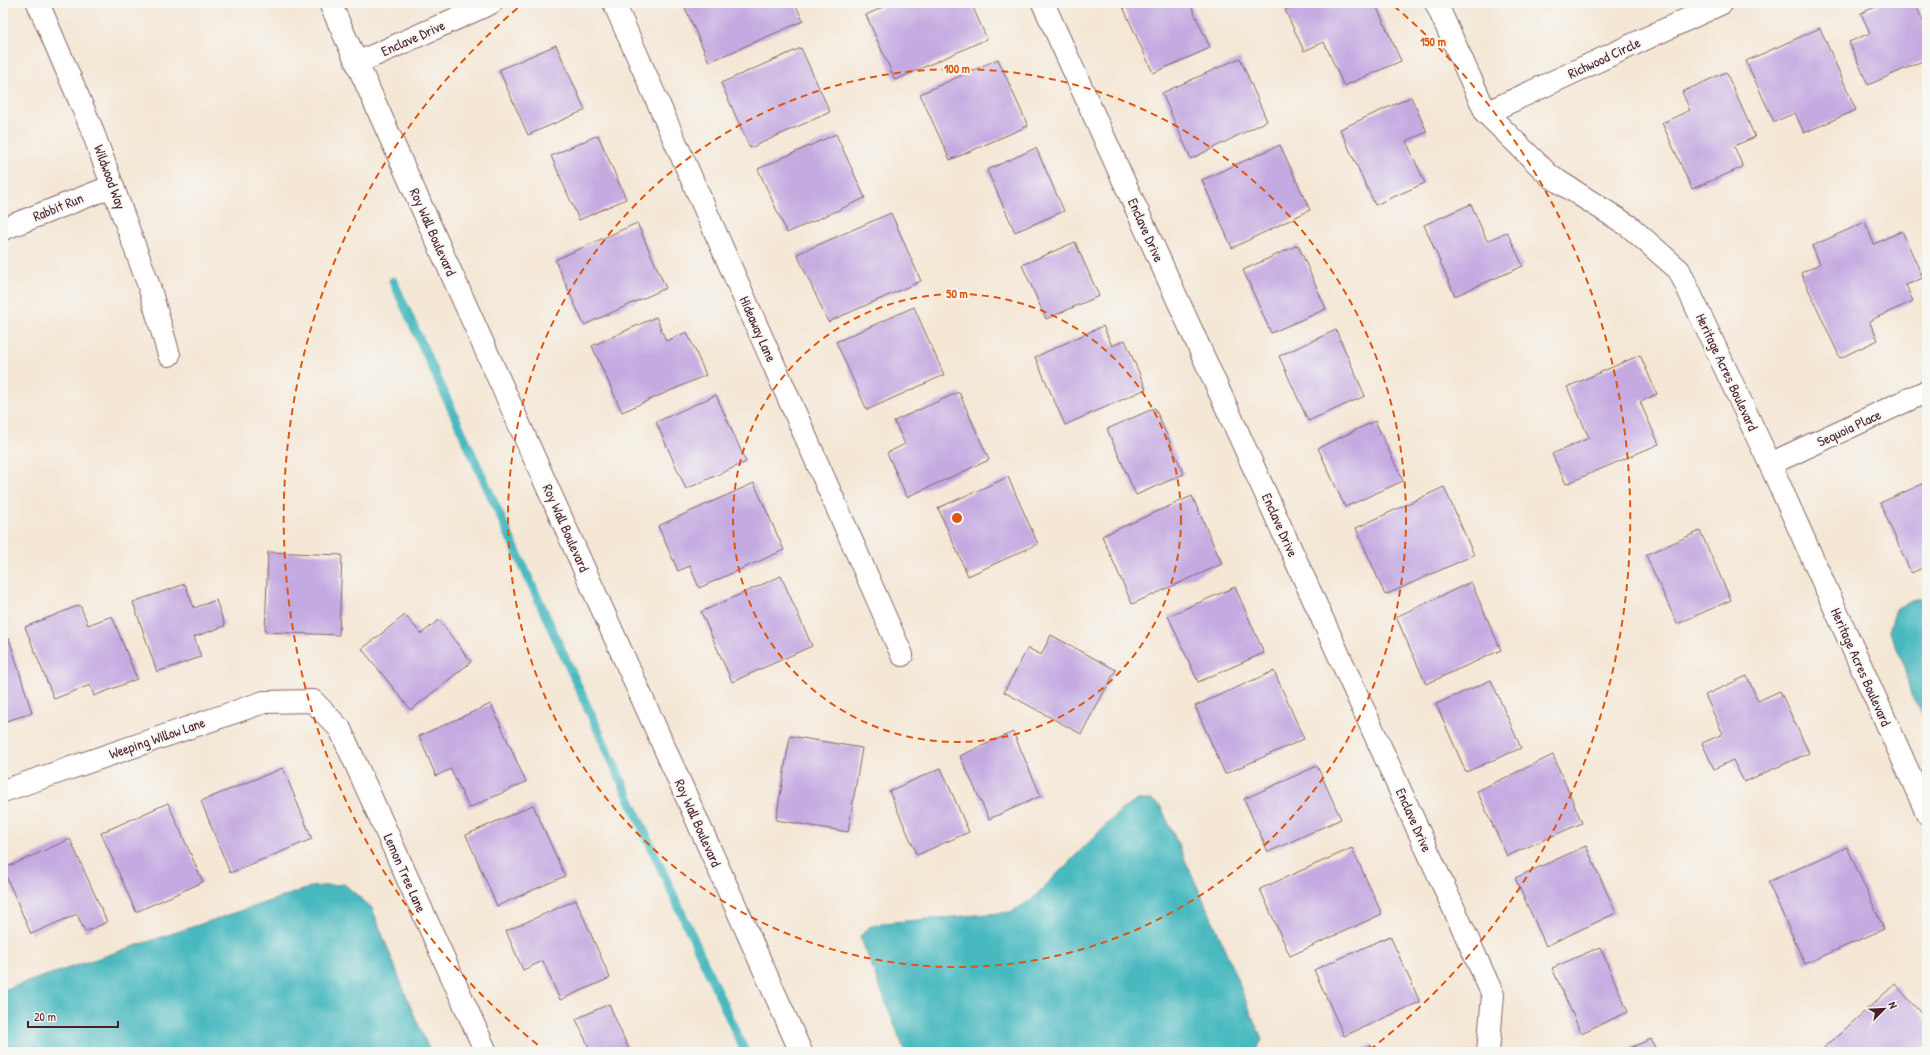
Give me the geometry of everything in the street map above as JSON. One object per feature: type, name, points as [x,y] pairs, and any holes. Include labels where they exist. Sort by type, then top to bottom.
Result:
[{"type":"street","name":"Wildwood Way","points":[[38,3],[92,127],[149,286],[169,355]]},
{"type":"street","name":"Roy Wall Boulevard","points":[[330,3],[802,1052]]},
{"type":"street","name":"Enclave Drive","points":[[357,63],[491,3]]},
{"type":"street","name":"Hideaway Lane","points":[[614,3],[902,655]]},
{"type":"street","name":"Enclave Drive","points":[[1042,3],[1493,995],[1488,1052]]},
{"type":"street","name":"Heritage Acres Boulevard","points":[[1436,3],[1486,113],[1550,176],[1629,226],[1679,270],[1770,464],[1927,813]]},
{"type":"street","name":"Richwood Circle","points":[[1486,113],[1722,3]]},
{"type":"street","name":"Rabbit Run","points":[[3,229],[113,186]]},
{"type":"street","name":"Sequoia Place","points":[[1770,464],[1927,391]]},
{"type":"street","name":"Weeping Willow Lane","points":[[3,791],[264,702],[313,701]]},
{"type":"street","name":"Lemon Tree Lane","points":[[313,701],[340,729],[486,1052]]},
{"type":"water","points":[[1927,597],[1927,725],[1911,695],[1903,662],[1889,631],[1896,609],[1912,601]]},
{"type":"water","points":[[1138,800],[1152,800],[1161,807],[1217,930],[1262,1040],[1255,1052],[905,1052],[860,936],[869,927],[883,923],[1011,912],[1030,901],[1121,810]]},
{"type":"water","points":[[344,884],[372,908],[411,1008],[429,1049],[426,1052],[3,1052],[3,990],[312,887]]},
{"type":"building","points":[[683,3],[795,3],[803,21],[709,62]]},
{"type":"building","points":[[892,3],[971,3],[987,39],[895,80],[866,15]]},
{"type":"building","points":[[1132,3],[1190,3],[1210,48],[1153,73],[1123,7]]},
{"type":"building","points":[[1301,3],[1375,3],[1401,61],[1344,86],[1324,42],[1304,51],[1285,10]]},
{"type":"building","points":[[1885,3],[1915,3],[1927,30],[1927,59],[1868,85],[1849,42],[1870,33],[1861,13]]},
{"type":"building","points":[[1820,28],[1856,110],[1804,133],[1795,113],[1774,122],[1746,61]]},
{"type":"building","points":[[556,45],[585,110],[528,135],[499,70]]},
{"type":"building","points":[[801,48],[830,112],[750,148],[721,83]]},
{"type":"building","points":[[1240,58],[1267,121],[1191,159],[1162,93]]},
{"type":"building","points":[[998,59],[1028,126],[950,160],[920,94]]},
{"type":"building","points":[[1726,72],[1755,137],[1734,146],[1743,167],[1692,189],[1662,123],[1690,110],[1682,92]]},
{"type":"building","points":[[1411,97],[1427,132],[1406,141],[1425,183],[1375,205],[1340,129]]},
{"type":"building","points":[[836,134],[865,198],[787,233],[758,169]]},
{"type":"building","points":[[598,135],[626,199],[579,220],[551,156]]},
{"type":"building","points":[[1280,145],[1310,210],[1232,248],[1202,180]]},
{"type":"building","points":[[1036,148],[1064,211],[1015,232],[987,170]]},
{"type":"building","points":[[1471,204],[1487,241],[1507,232],[1523,266],[1455,296],[1424,225]]},
{"type":"building","points":[[891,213],[921,281],[828,322],[797,254]]},
{"type":"building","points":[[1865,222],[1874,244],[1902,231],[1923,278],[1906,285],[1913,301],[1869,321],[1878,340],[1840,358],[1801,273],[1820,264],[1812,246]]},
{"type":"building","points":[[637,223],[666,288],[584,325],[555,260]]},
{"type":"building","points":[[1075,242],[1099,296],[1046,319],[1022,265]]},
{"type":"building","points":[[1298,245],[1326,309],[1271,333],[1243,270]]},
{"type":"building","points":[[914,307],[944,375],[867,410],[836,342]]},
{"type":"building","points":[[656,317],[666,341],[687,332],[706,375],[622,412],[592,346]]},
{"type":"building","points":[[1103,326],[1112,346],[1125,340],[1146,389],[1065,425],[1035,357]]},
{"type":"building","points":[[1336,330],[1365,396],[1308,421],[1279,356]]},
{"type":"building","points":[[1640,355],[1657,394],[1640,402],[1659,444],[1566,484],[1552,454],[1589,438],[1567,387]]},
{"type":"building","points":[[959,392],[989,460],[907,497],[887,453],[905,444],[894,421]]},
{"type":"building","points":[[716,395],[746,462],[686,489],[656,422]]},
{"type":"building","points":[[1155,408],[1184,474],[1136,495],[1107,429]]},
{"type":"building","points":[[1375,421],[1403,481],[1345,507],[1318,448]]},
{"type":"building","points":[[1008,477],[1038,544],[968,576],[938,508]]},
{"type":"building","points":[[1927,482],[1927,566],[1911,573],[1880,503]]},
{"type":"building","points":[[754,483],[784,550],[699,588],[690,566],[678,571],[658,526]]},
{"type":"building","points":[[1444,487],[1474,555],[1385,595],[1356,528]]},
{"type":"building","points":[[1192,496],[1222,564],[1132,604],[1102,536]]},
{"type":"building","points":[[1700,531],[1731,600],[1677,624],[1646,555]]},
{"type":"building","points":[[268,552],[342,555],[339,635],[265,632]]},
{"type":"building","points":[[781,576],[812,646],[732,682],[701,612]]},
{"type":"building","points":[[1471,582],[1501,650],[1426,684],[1396,617]]},
{"type":"building","points":[[185,584],[194,608],[216,600],[225,626],[194,637],[201,657],[157,672],[133,602]]},
{"type":"building","points":[[1235,587],[1264,653],[1198,682],[1168,616]]},
{"type":"building","points":[[80,605],[88,625],[112,616],[137,679],[94,696],[90,685],[54,699],[25,627]]},
{"type":"building","points":[[405,615],[421,634],[439,620],[471,662],[411,710],[362,649]]},
{"type":"building","points":[[1051,635],[1116,670],[1081,734],[1004,692],[1028,648],[1041,655]]},
{"type":"building","points":[[9,638],[32,713],[3,722],[3,640]]},
{"type":"building","points":[[1274,671],[1304,739],[1225,774],[1195,706]]},
{"type":"building","points":[[1747,676],[1758,701],[1780,691],[1809,753],[1744,782],[1733,760],[1714,769],[1702,743],[1723,734],[1705,695]]},
{"type":"building","points":[[1491,680],[1521,748],[1466,772],[1436,704]]},
{"type":"building","points":[[491,704],[526,782],[469,808],[451,769],[436,776],[419,736]]},
{"type":"building","points":[[1013,732],[1041,796],[989,819],[960,756]]},
{"type":"building","points":[[790,736],[862,748],[848,832],[776,820]]},
{"type":"building","points":[[1553,755],[1582,823],[1507,856],[1477,791]]},
{"type":"building","points":[[1317,766],[1341,819],[1268,852],[1244,799]]},
{"type":"building","points":[[283,768],[312,839],[230,873],[201,801]]},
{"type":"building","points":[[941,768],[969,832],[917,855],[889,791]]},
{"type":"building","points":[[168,803],[203,882],[136,912],[101,833]]},
{"type":"building","points":[[533,805],[565,876],[497,906],[466,835]]},
{"type":"building","points":[[70,839],[107,922],[85,932],[77,914],[31,934],[3,869]]},
{"type":"building","points":[[1586,846],[1616,913],[1546,946],[1515,878]]},
{"type":"building","points":[[1847,847],[1884,929],[1805,964],[1768,882]]},
{"type":"building","points":[[1352,848],[1382,914],[1290,956],[1260,889]]},
{"type":"building","points":[[576,900],[610,978],[560,1000],[543,961],[523,970],[506,931]]},
{"type":"building","points":[[1390,936],[1420,1002],[1344,1036],[1314,970]]},
{"type":"building","points":[[1600,947],[1628,1012],[1581,1033],[1552,968]]},
{"type":"building","points":[[1895,984],[1927,1020],[1927,1052],[1826,1052],[1823,1049]]},
{"type":"building","points":[[609,1004],[630,1052],[591,1052],[576,1019]]},
{"type":"building","points":[[1651,1039],[1657,1052],[1621,1052]]},
{"type":"building","points":[[1371,1045],[1374,1052],[1355,1052]]},
{"type":"waterway","points":[[393,281],[745,1052]]}]
